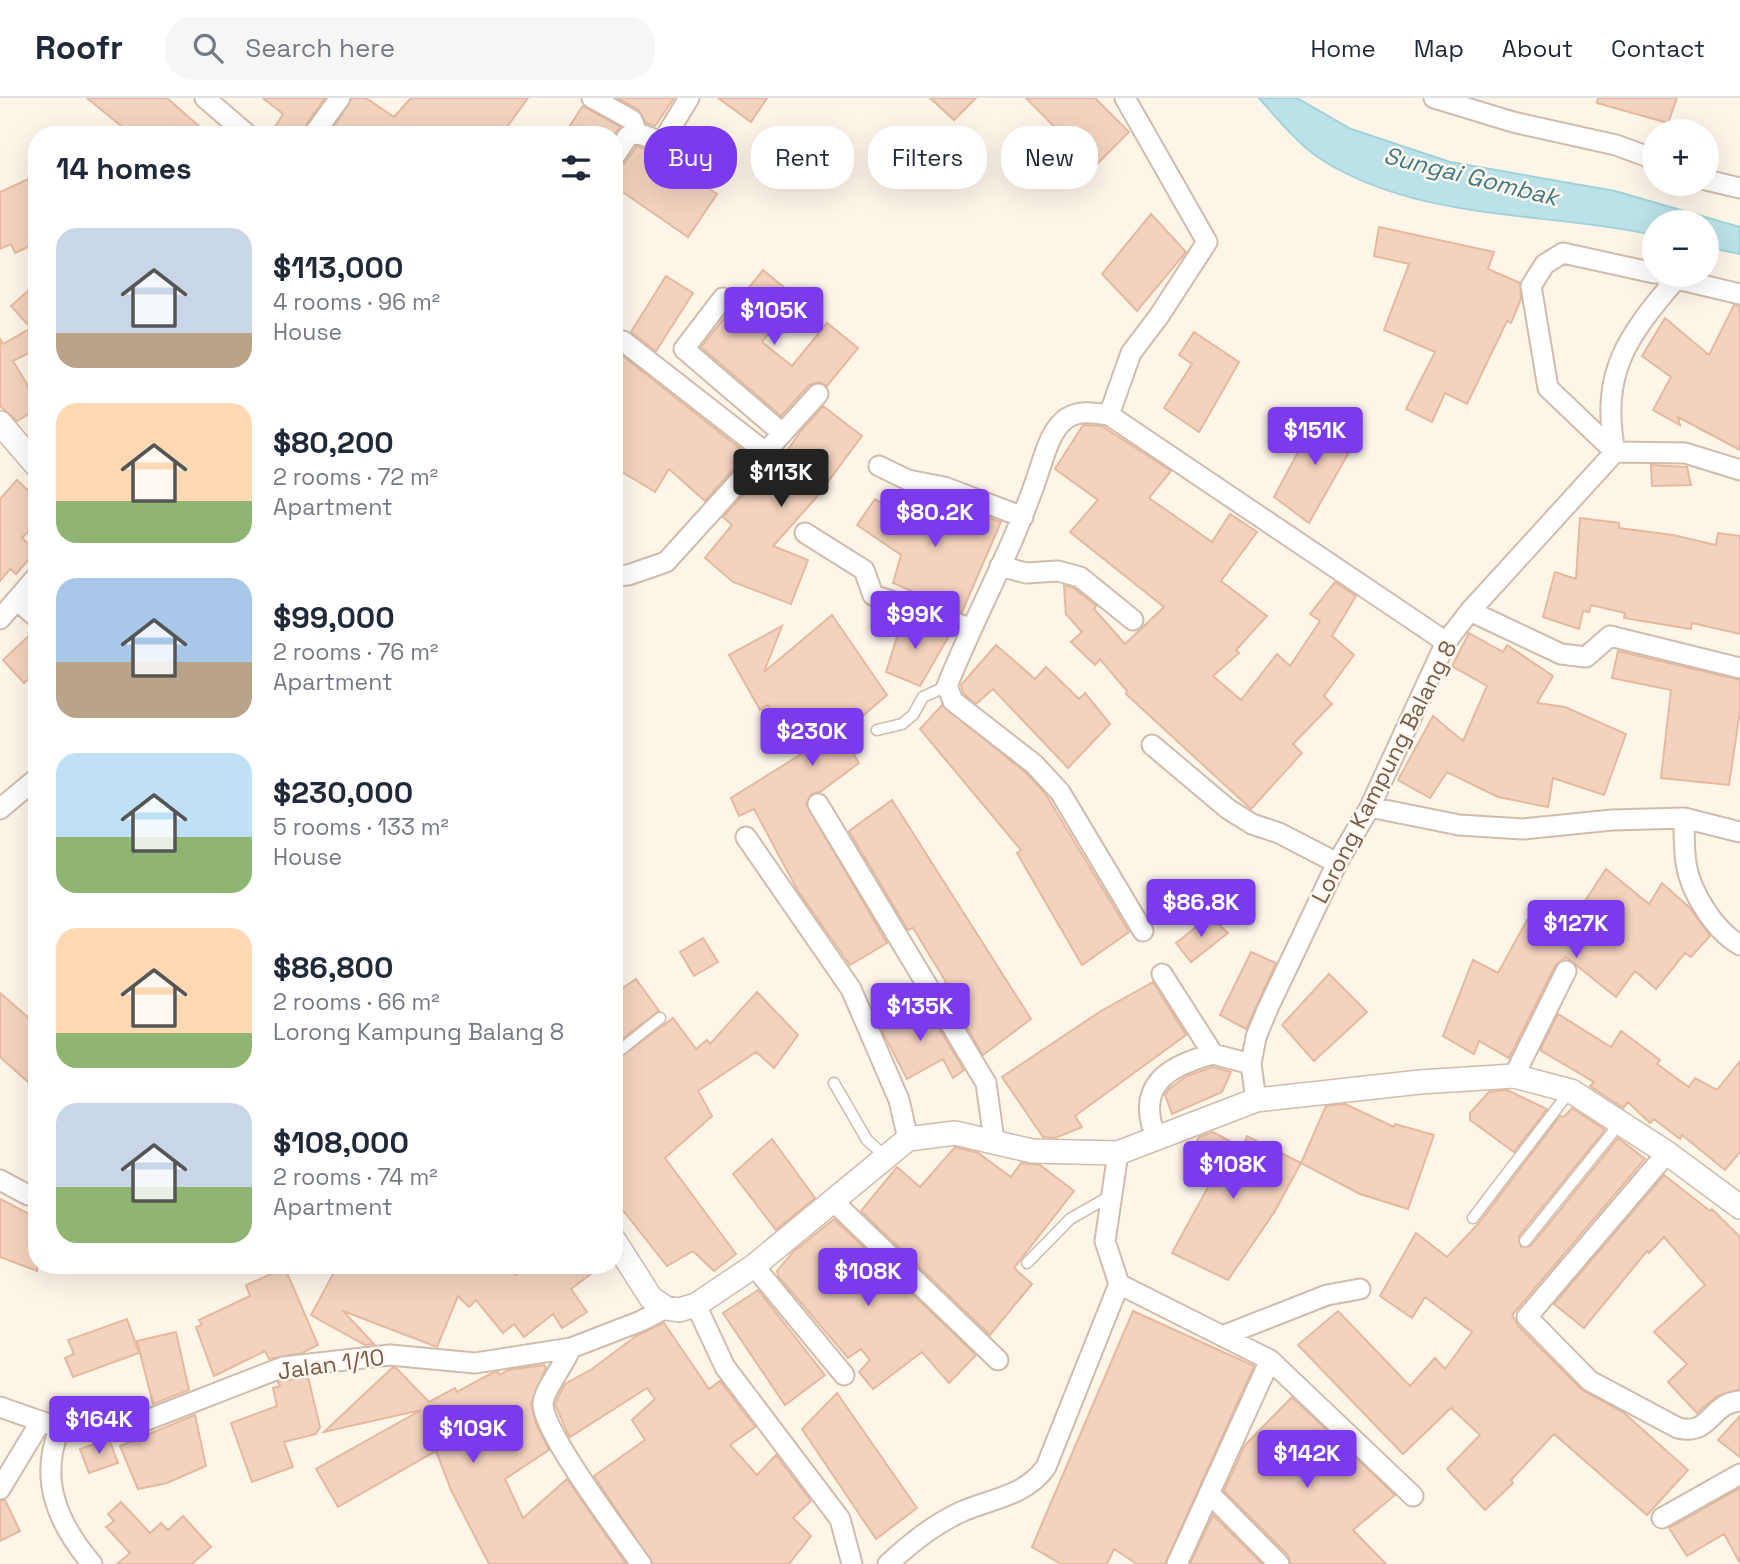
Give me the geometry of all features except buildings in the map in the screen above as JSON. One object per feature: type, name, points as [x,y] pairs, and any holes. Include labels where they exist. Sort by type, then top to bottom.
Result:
[{"type":"street","points":[[205,98],[238,126]]},
{"type":"street","points":[[321,126],[340,98]]},
{"type":"street","points":[[592,98],[632,120],[637,133]]},
{"type":"street","points":[[623,144],[628,136],[637,133],[659,141],[664,139],[689,98]]},
{"type":"street","points":[[1109,415],[1131,353],[1208,242],[1125,98]]},
{"type":"street","points":[[1434,98],[1513,122],[1616,145],[1642,155]]},
{"type":"street","points":[[1719,183],[1740,188]]},
{"type":"street","points":[[1642,270],[1563,253],[1545,264],[1531,286],[1548,388],[1615,452],[1685,453],[1740,470]]},
{"type":"street","points":[[1615,452],[1608,416],[1622,351],[1662,287]]},
{"type":"street","points":[[1710,287],[1740,294]]},
{"type":"street","points":[[723,298],[684,349],[782,433]]},
{"type":"street","points":[[623,341],[764,451]]},
{"type":"street","points":[[623,575],[666,562],[818,394]]},
{"type":"street","points":[[1143,931],[1060,792],[1034,764],[953,701],[947,686],[970,628],[1023,517],[1051,438],[1066,419],[1087,412],[1109,415],[1446,642]]},
{"type":"street","points":[[0,423],[28,456]]},
{"type":"street","name":"Lorong Kampung Balang 8","points":[[1256,1100],[1251,1064],[1256,1037],[1268,1008],[1337,863],[1370,807],[1446,642],[1470,611],[1615,452]]},
{"type":"street","points":[[878,466],[908,480],[944,487],[1023,517]]},
{"type":"street","points":[[805,533],[864,570],[873,596],[970,628]]},
{"type":"street","points":[[1000,566],[1026,572],[1058,571],[1080,577],[1133,620]]},
{"type":"street","points":[[0,619],[28,588]]},
{"type":"street","points":[[18,601],[28,610]]},
{"type":"street","points":[[1470,611],[1561,654],[1586,657],[1610,636],[1740,668]]},
{"type":"street","points":[[1152,746],[1228,809],[1252,824],[1279,833],[1337,863]]},
{"type":"street","points":[[0,809],[28,786]]},
{"type":"street","points":[[818,804],[986,1083],[994,1140]]},
{"type":"street","points":[[1370,807],[1460,825],[1523,829],[1612,820],[1684,818],[1740,832]]},
{"type":"street","points":[[1684,818],[1686,865],[1700,898],[1713,921],[1740,945]]},
{"type":"street","points":[[746,837],[851,989],[900,1100],[908,1139]]},
{"type":"street","points":[[1514,1076],[1566,971]]},
{"type":"street","points":[[1163,974],[1213,1054]]},
{"type":"street","points":[[1156,1137],[1149,1119],[1147,1101],[1153,1086],[1190,1060],[1213,1054],[1251,1064]]},
{"type":"street","points":[[623,1254],[651,1298],[666,1308],[679,1310],[696,1305],[754,1266],[908,1139],[955,1133],[1032,1151],[1118,1153],[1256,1100],[1420,1082],[1514,1076],[1571,1091],[1667,1153],[1740,1207]]},
{"type":"street","points":[[888,1564],[919,1535],[962,1511],[1017,1493],[1035,1481],[1046,1467],[1119,1284],[1105,1241],[1118,1153]]},
{"type":"street","points":[[1667,1153],[1527,1317],[1590,1381],[1678,1428],[1690,1431],[1699,1429],[1724,1405],[1740,1401]]},
{"type":"street","points":[[0,1180],[28,1195]]},
{"type":"street","points":[[832,1200],[998,1360]]},
{"type":"street","points":[[754,1266],[844,1375]]},
{"type":"street","points":[[1119,1284],[1225,1335],[1270,1360],[1413,1496]]},
{"type":"street","points":[[1225,1335],[1327,1295],[1360,1289]]},
{"type":"street","points":[[696,1305],[725,1367],[840,1519],[852,1564]]},
{"type":"street","name":"Jalan 1/10","points":[[0,1407],[50,1425],[81,1430],[146,1420],[283,1367],[390,1355],[475,1363],[571,1348],[641,1321],[666,1308]]},
{"type":"street","points":[[571,1348],[563,1369],[549,1385],[542,1405],[554,1435],[641,1564]]},
{"type":"street","points":[[1177,1564],[1270,1360]]},
{"type":"street","points":[[0,1489],[50,1425]]},
{"type":"street","points":[[50,1425],[52,1488],[68,1537],[92,1564]]},
{"type":"street","points":[[1662,1518],[1740,1474]]},
{"type":"street","points":[[1209,1493],[1279,1564]]},
{"type":"lane","points":[[877,730],[902,724],[913,715],[923,697],[947,686]]},
{"type":"lane","points":[[623,1048],[660,1018]]},
{"type":"lane","points":[[834,1083],[867,1140],[887,1157]]},
{"type":"lane","points":[[1473,1218],[1571,1091]]},
{"type":"lane","points":[[1525,1241],[1620,1123]]},
{"type":"lane","points":[[1027,1264],[1070,1219],[1113,1195]]},
{"type":"water","name":"Sungai Gombak","points":[[1259,98],[1297,98],[1351,129],[1450,162],[1615,191],[1681,210],[1642,210],[1642,233],[1439,204],[1398,194],[1357,179],[1319,158],[1295,138]]},
{"type":"water","name":"Sungai Gombak","points":[[1719,221],[1740,227],[1740,254],[1719,250]]}]
